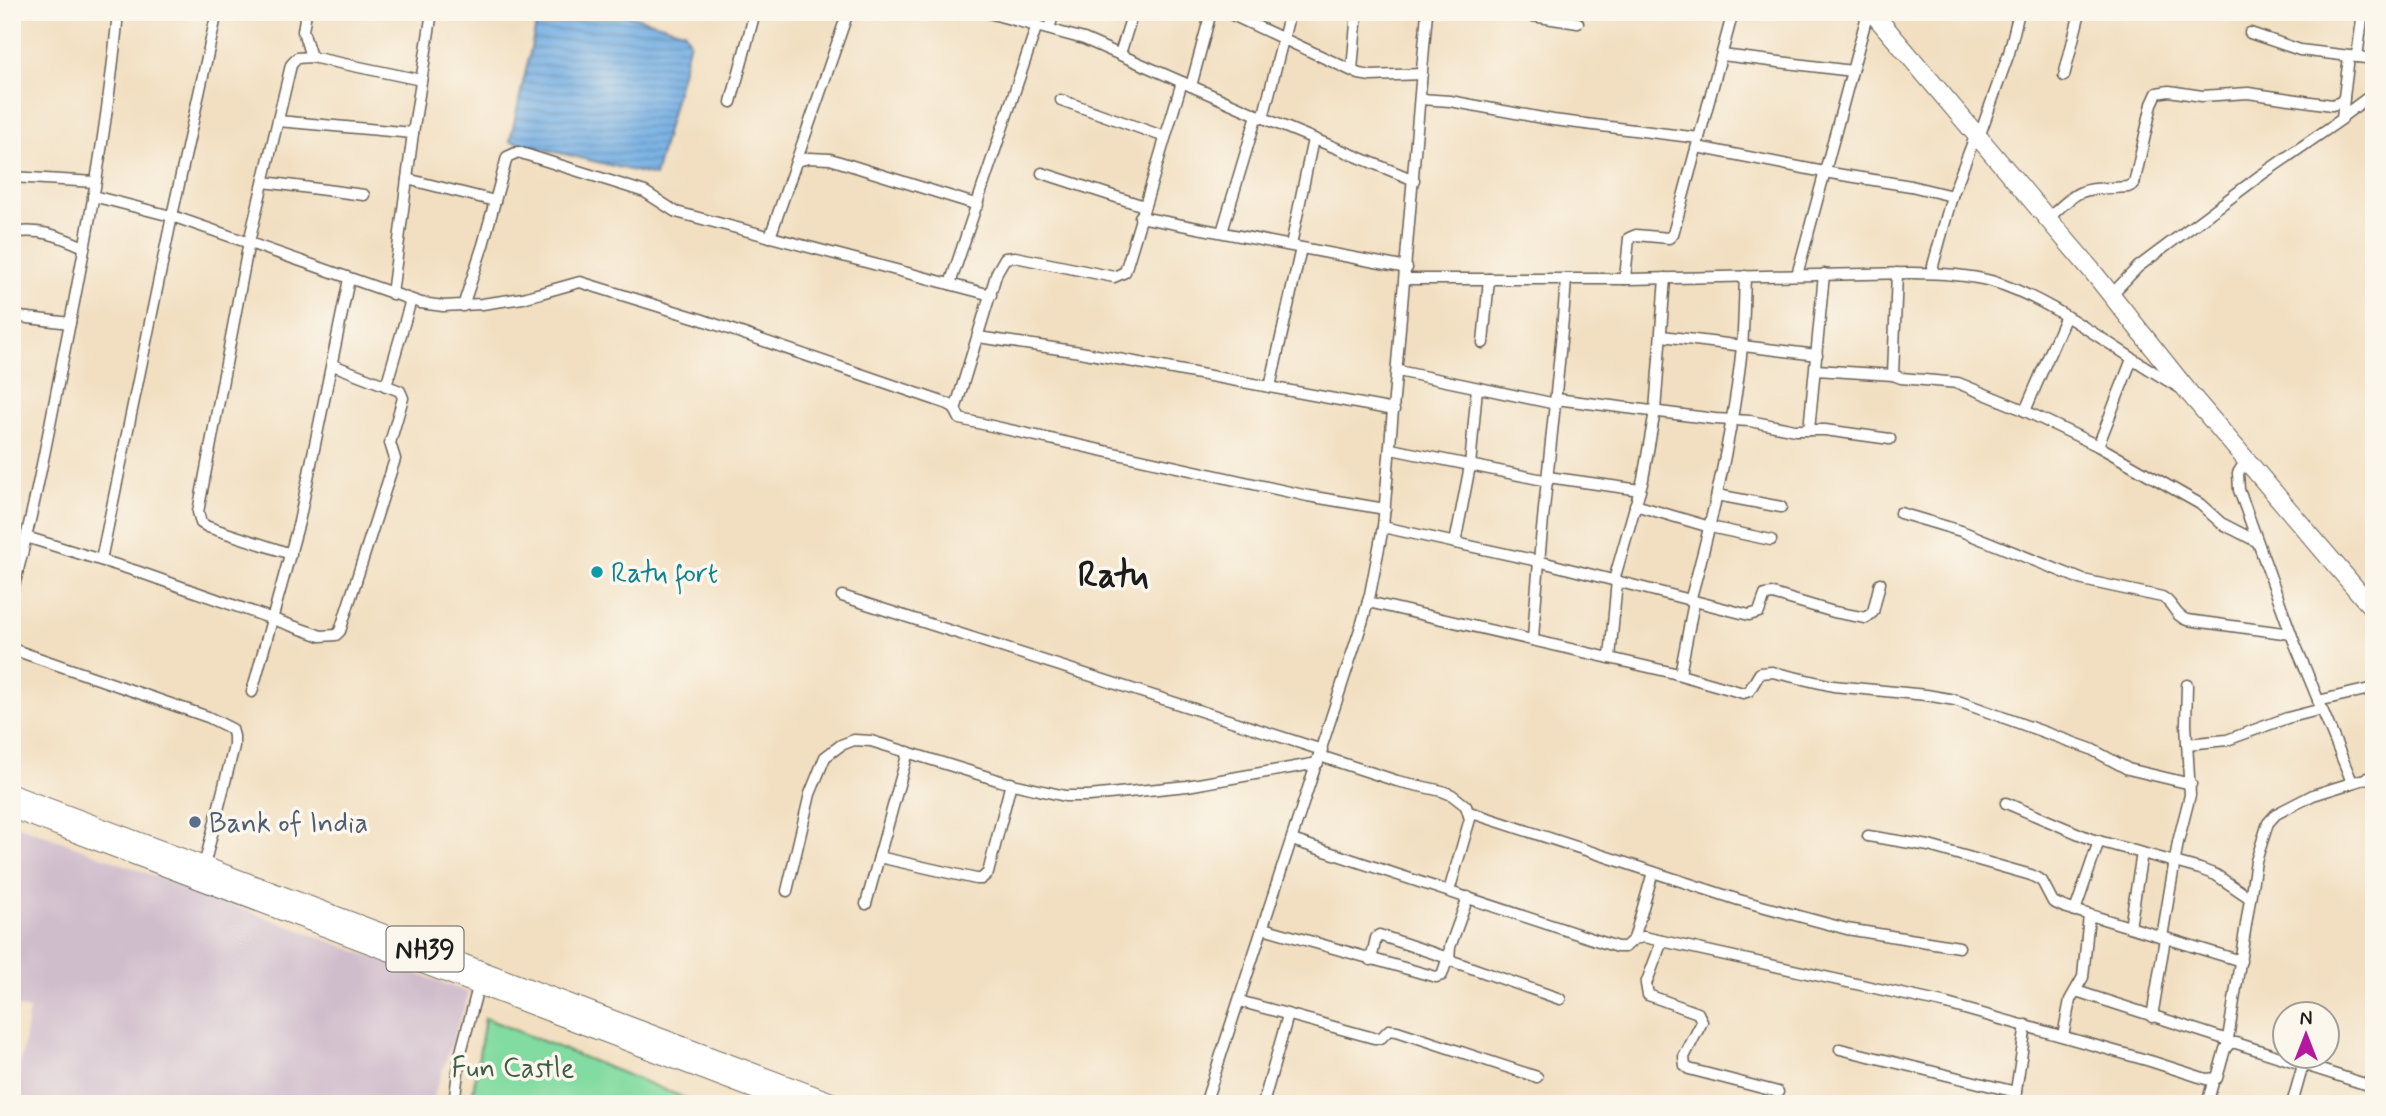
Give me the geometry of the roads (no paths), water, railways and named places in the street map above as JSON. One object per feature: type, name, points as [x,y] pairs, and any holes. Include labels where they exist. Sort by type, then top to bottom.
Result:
[{"type":"main road","points":[[1870,12],[2048,219],[2190,394],[2374,610]]},
{"type":"main road","name":"NH39","points":[[12,794],[837,1104]]},
{"type":"main road","name":"NH39","points":[[12,809],[793,1104]]},
{"type":"street","points":[[12,593],[26,537],[84,247],[118,12]]},
{"type":"street","points":[[102,560],[172,216],[218,12]]},
{"type":"street","points":[[306,12],[303,31],[311,57]]},
{"type":"street","points":[[392,294],[432,12]]},
{"type":"street","points":[[731,102],[755,12]]},
{"type":"street","points":[[770,237],[848,12]]},
{"type":"street","points":[[985,12],[1084,39],[1260,117],[1414,180]]},
{"type":"street","points":[[1049,29],[1054,12]]},
{"type":"street","points":[[1120,54],[1133,12]]},
{"type":"street","points":[[955,410],[1002,261],[1009,257],[1114,277],[1122,275],[1165,137],[1211,12]]},
{"type":"street","points":[[1226,12],[1352,71],[1371,76],[1422,74]]},
{"type":"street","points":[[1222,232],[1260,117],[1290,12]]},
{"type":"street","points":[[1352,71],[1357,12]]},
{"type":"street","points":[[1205,1104],[1368,602],[1384,527],[1427,12]]},
{"type":"street","points":[[1507,12],[1578,23]]},
{"type":"street","points":[[1625,279],[1629,239],[1636,235],[1669,238],[1673,234],[1733,12]]},
{"type":"street","points":[[1797,275],[1870,12]]},
{"type":"street","points":[[1931,273],[1952,197],[2009,54],[2019,12]]},
{"type":"street","points":[[2064,76],[2080,12]]},
{"type":"street","points":[[2343,116],[2344,97],[2363,12]]},
{"type":"street","points":[[950,284],[1037,25]]},
{"type":"street","points":[[2249,33],[2300,50],[2374,60]]},
{"type":"street","points":[[1722,55],[1852,71]]},
{"type":"street","points":[[291,554],[208,527],[201,523],[198,513],[249,242],[291,65],[297,58],[311,57],[421,80]]},
{"type":"street","points":[[2048,219],[2068,198],[2080,191],[2128,187],[2134,184],[2152,104],[2157,93],[2169,91],[2202,96],[2248,93],[2332,105],[2341,102],[2344,97]]},
{"type":"street","points":[[2111,295],[2138,267],[2374,93]]},
{"type":"street","points":[[1420,99],[1450,101],[1698,142],[1824,172],[1911,186],[1952,197]]},
{"type":"street","points":[[1061,100],[1165,137]]},
{"type":"street","points":[[278,121],[413,133]]},
{"type":"street","points":[[1270,387],[1313,139]]},
{"type":"street","points":[[463,306],[508,157],[518,152],[645,192],[676,212],[990,295]]},
{"type":"street","points":[[797,161],[809,158],[830,159],[978,205]]},
{"type":"street","points":[[1042,173],[1142,212],[1222,232],[1296,246],[1406,274],[1489,279],[1897,273],[1968,276],[1994,282],[2065,318],[2190,394]]},
{"type":"street","points":[[12,177],[95,182]]},
{"type":"street","points":[[407,179],[495,201]]},
{"type":"street","points":[[264,182],[364,195]]},
{"type":"street","points":[[93,196],[172,216],[392,294],[443,306],[523,298],[580,282],[948,404],[960,419],[1308,496],[1385,509]]},
{"type":"street","points":[[12,233],[32,230],[50,232],[84,247]]},
{"type":"street","points":[[1893,375],[1897,273]]},
{"type":"street","points":[[1809,430],[1824,275]]},
{"type":"street","points":[[1680,674],[1692,602],[1731,420],[1742,346],[1745,276]]},
{"type":"street","points":[[1610,658],[1616,580],[1640,490],[1655,411],[1665,278]]},
{"type":"street","points":[[252,692],[291,554],[349,279]]},
{"type":"street","points":[[1483,343],[1489,279]]},
{"type":"street","points":[[1533,640],[1538,561],[1556,402],[1566,279]]},
{"type":"street","points":[[386,386],[411,300]]},
{"type":"street","points":[[12,316],[70,323]]},
{"type":"street","points":[[2025,411],[2065,318]]},
{"type":"street","points":[[978,337],[1080,352],[1394,410]]},
{"type":"street","points":[[1662,337],[1817,355]]},
{"type":"street","points":[[2098,446],[2132,359]]},
{"type":"street","points":[[26,537],[102,560],[321,636],[336,635],[340,631],[395,460],[390,443],[403,398],[400,391],[333,365]]},
{"type":"street","points":[[1816,370],[1958,383],[2098,446],[2200,504],[2221,523],[2256,541]]},
{"type":"street","points":[[1398,371],[1556,402],[1890,439]]},
{"type":"street","points":[[1455,543],[1470,466],[1477,388]]},
{"type":"street","points":[[1391,449],[1548,479],[1640,490]]},
{"type":"street","points":[[2247,459],[2241,466],[2238,481],[2256,541],[2352,782]]},
{"type":"street","points":[[1717,495],[1781,507]]},
{"type":"street","points":[[1635,505],[1710,527],[1771,540]]},
{"type":"street","points":[[1900,513],[1961,531],[2083,580],[2162,597],[2170,603],[2177,616],[2187,620],[2291,634]]},
{"type":"street","points":[[1384,527],[1538,561],[1692,602],[1753,615],[1759,612],[1765,595],[1773,594],[1834,612],[1866,618],[1872,612],[1880,583]]},
{"type":"street","points":[[842,596],[1320,756],[1397,781],[1452,795],[1466,806],[1470,819],[1449,891]]},
{"type":"street","points":[[1368,602],[1680,674],[1743,693],[1749,691],[1760,673],[1772,672],[1833,686],[1955,700],[2079,744],[2135,771],[2191,784]]},
{"type":"street","points":[[12,649],[208,717],[232,729],[234,746],[204,866]]},
{"type":"street","points":[[2152,1017],[2175,862],[2191,784],[2186,744],[2187,685]]},
{"type":"street","points":[[2186,744],[2227,740],[2374,688]]},
{"type":"street","points":[[788,891],[810,794],[825,757],[841,745],[854,740],[871,741],[1011,783],[1065,796],[1187,786],[1320,756]]},
{"type":"street","points":[[866,904],[908,752]]},
{"type":"street","points":[[2207,1104],[2214,1079],[2220,1072],[2227,1043],[2256,861],[2268,823],[2276,814],[2313,794],[2374,776]]},
{"type":"street","points":[[879,857],[976,879],[985,877],[1011,783]]},
{"type":"street","points":[[2006,803],[2099,841],[2216,875],[2250,898]]},
{"type":"street","points":[[1469,812],[1739,900],[1846,929],[1959,947]]},
{"type":"street","points":[[1868,836],[1929,846],[2039,878],[2046,885],[2053,902],[2241,961]]},
{"type":"street","points":[[1292,839],[1617,947],[1625,947],[1634,939],[1644,937],[1840,979],[2026,1025],[2150,1060],[2206,1079],[2214,1079]]},
{"type":"street","points":[[2076,911],[2099,841]]},
{"type":"street","points":[[2130,927],[2142,853]]},
{"type":"street","points":[[1634,939],[1653,872]]},
{"type":"street","points":[[1263,928],[1436,977],[1442,975],[1468,897]]},
{"type":"street","points":[[2063,1036],[2070,1000],[2082,977],[2089,915]]},
{"type":"street","points":[[1371,960],[1376,938],[1379,936],[1448,956],[1457,964],[1560,999]]},
{"type":"street","points":[[1662,941],[1646,984],[1648,995],[1698,1013],[1702,1022],[1684,1057],[1685,1066],[1778,1092]]},
{"type":"street","points":[[454,1104],[460,1056],[478,987]]},
{"type":"street","points":[[2076,991],[2227,1043],[2236,1043],[2270,1054]]},
{"type":"street","points":[[1239,1002],[1374,1038],[1381,1038],[1390,1030],[1397,1031],[1537,1077]]},
{"type":"street","points":[[1263,1104],[1288,1015]]},
{"type":"street","points":[[2014,1104],[2026,1025]]},
{"type":"street","points":[[1840,1049],[2016,1092]]},
{"type":"street","points":[[2292,1104],[2302,1070]]},
{"type":"street","points":[[2319,1070],[2374,1087]]},
{"type":"water","points":[[539,12],[618,12],[684,31],[690,42],[655,176],[510,141]]},
{"type":"place","name":"Ratu fort","points":[[597,572]]},
{"type":"place","name":"Bank of India","points":[[195,822]]},
{"type":"district","name":"Ratu","points":[[1113,574]]},
{"type":"park label","name":"Fun Castle","points":[[513,1067]]}]
